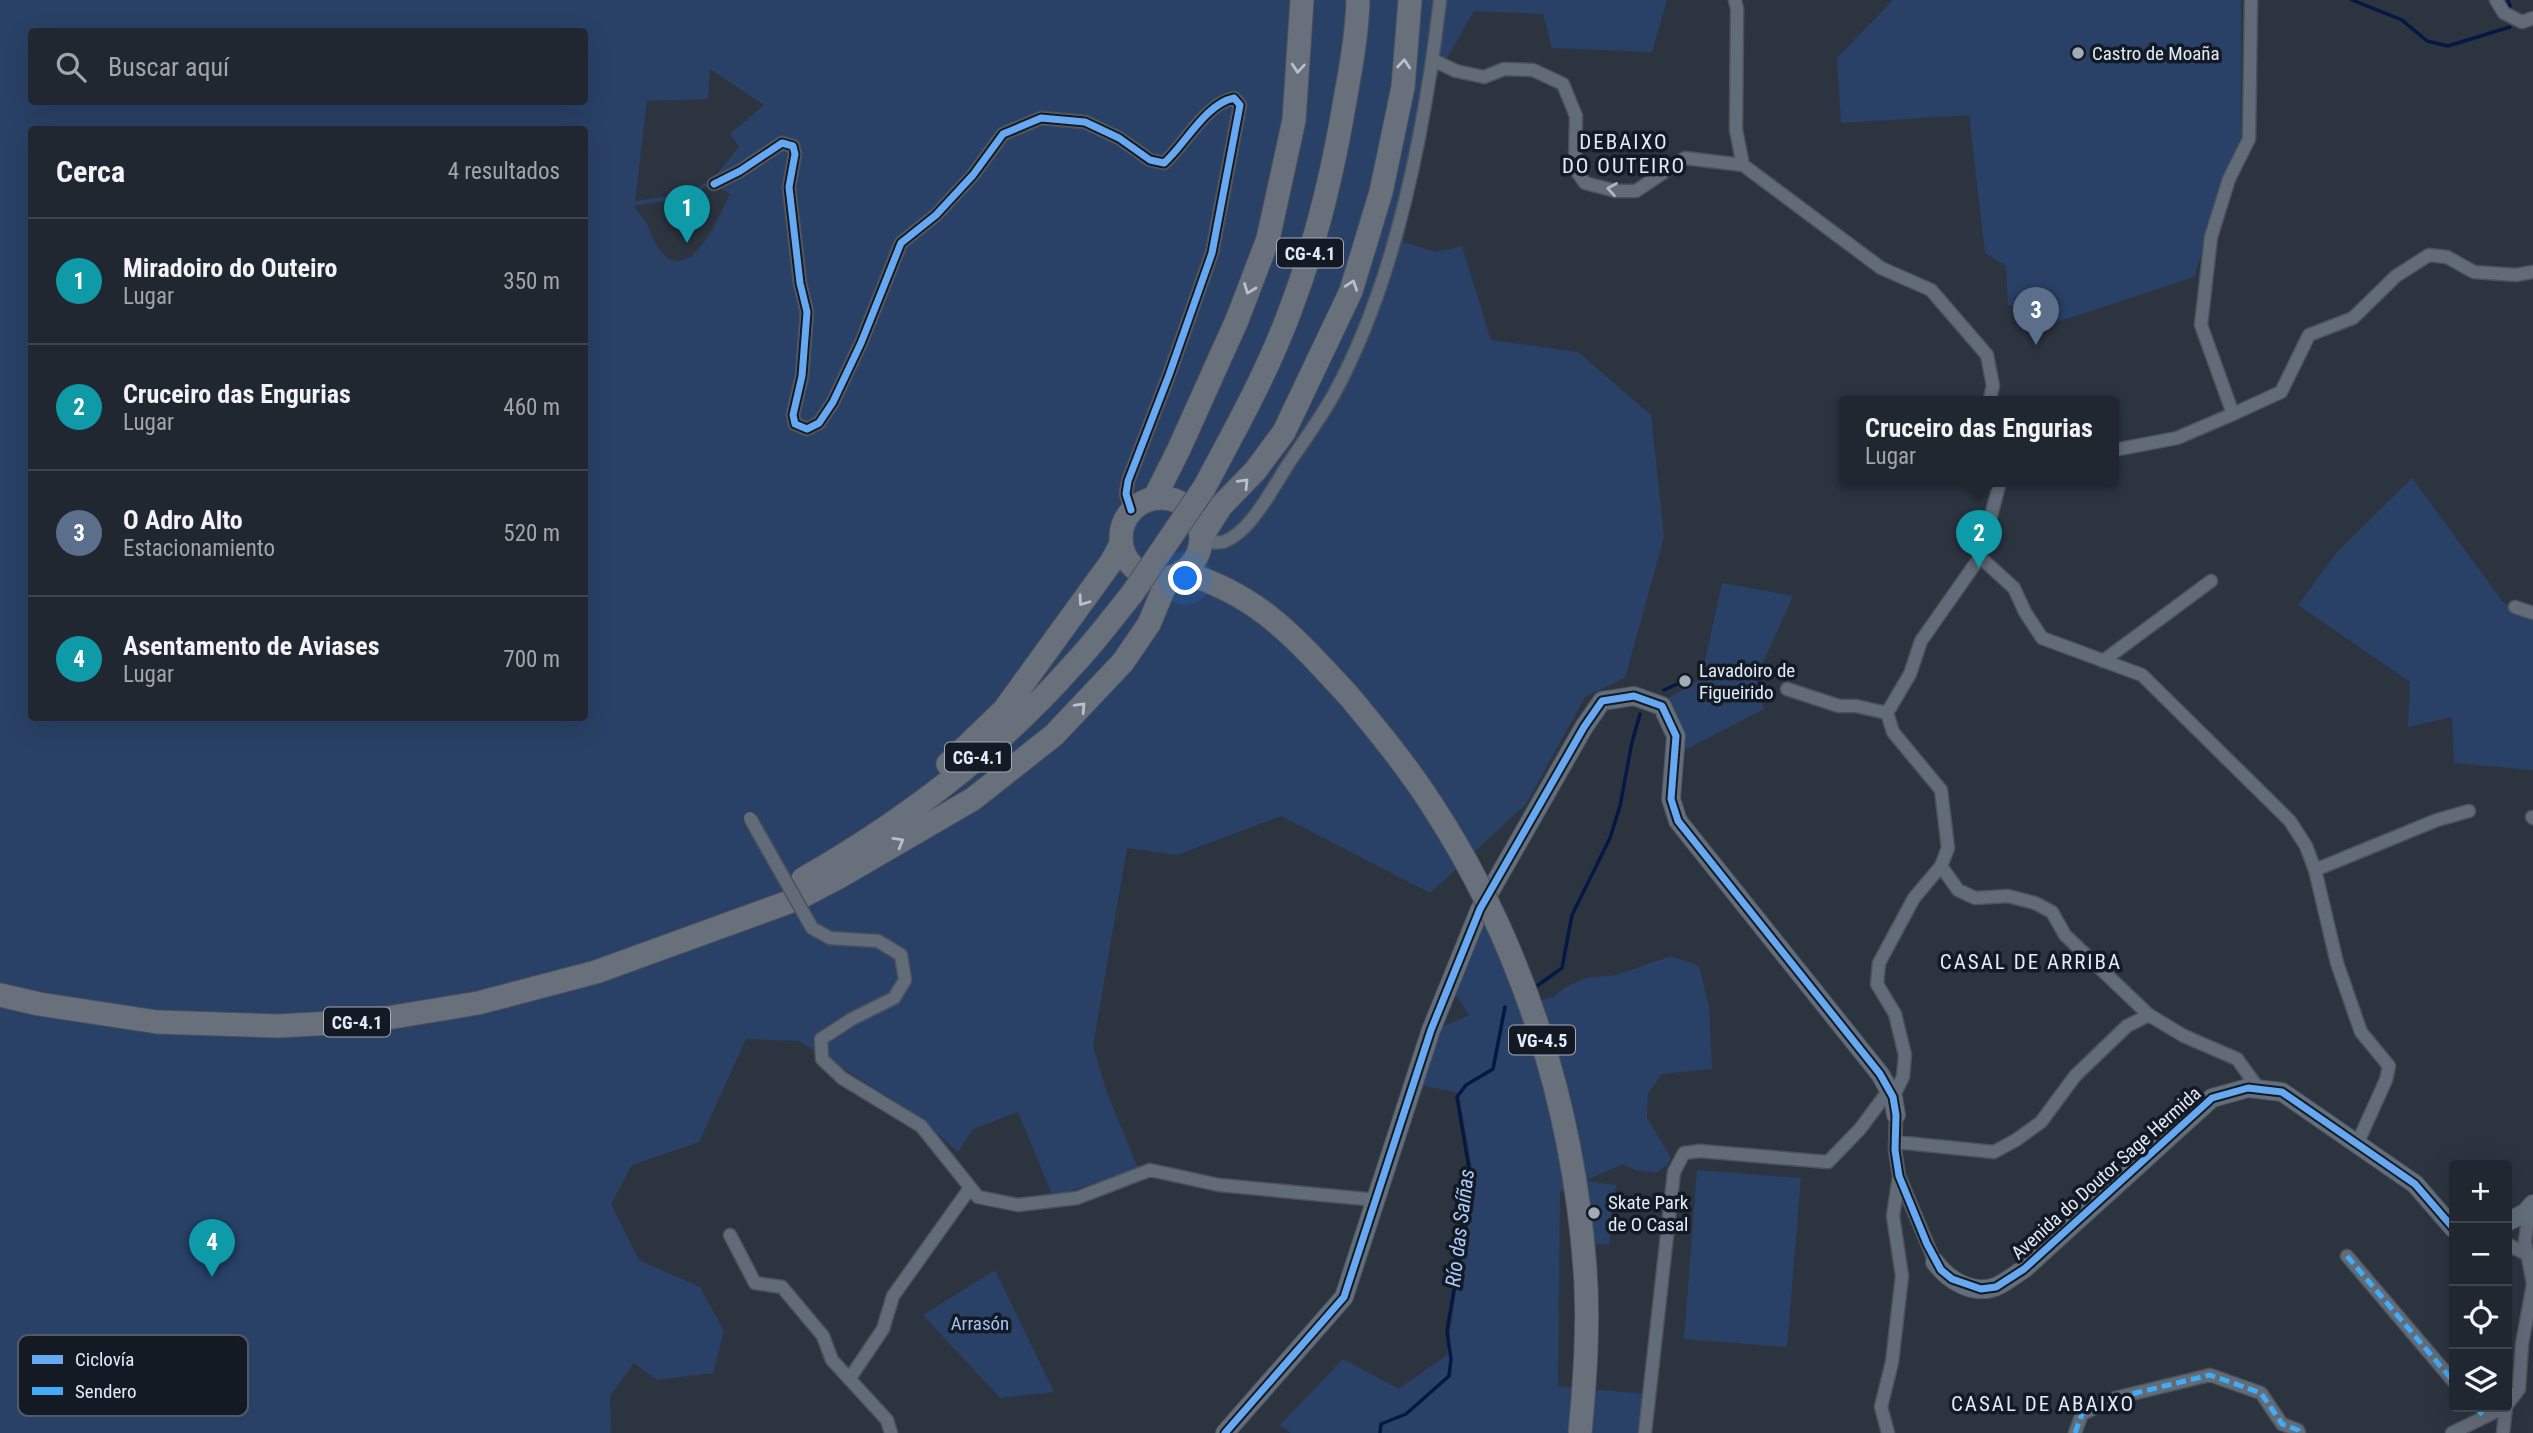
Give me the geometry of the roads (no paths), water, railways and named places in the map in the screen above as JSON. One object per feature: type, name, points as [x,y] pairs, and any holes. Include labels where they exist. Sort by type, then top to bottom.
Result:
[{"type":"highway","points":[[1155,498],[1237,320],[1268,239],[1294,120],[1302,0]]},
{"type":"highway","name":"CG-4.1","points":[[0,995],[39,1004],[157,1022],[278,1026],[369,1021],[478,1003],[583,976],[704,932],[860,847],[908,813],[1002,737],[1074,665],[1132,594],[1204,488],[1254,396],[1290,312],[1317,230],[1336,155],[1357,27],[1358,0]]},
{"type":"highway","points":[[704,932],[797,899],[973,799],[1054,735],[1123,662],[1149,624],[1164,588],[1192,564],[1221,506],[1255,471],[1284,432],[1351,291],[1381,192],[1403,87],[1410,0]]},
{"type":"highway","points":[[1155,498],[1181,502],[1192,511],[1199,523],[1200,544],[1210,571],[1229,589],[1176,575],[1160,578],[1139,571],[1130,564],[1121,544],[1121,532],[1131,510],[1142,502],[1155,498]]},
{"type":"highway","points":[[793,885],[928,783],[1004,710],[1112,561],[1121,544]]},
{"type":"highway","name":"VG-4.5","points":[[1229,589],[1278,622],[1349,696],[1393,750],[1425,794],[1462,855],[1502,933],[1539,1029],[1570,1147],[1585,1270],[1586,1325],[1580,1433]]},
{"type":"street","points":[[1200,544],[1223,541],[1245,527],[1334,395],[1372,311],[1398,228],[1433,60],[1440,0]]},
{"type":"street","points":[[1735,0],[1735,130],[1743,165]]},
{"type":"street","points":[[2233,414],[2201,325],[2211,237],[2229,178],[2249,139],[2251,0]]},
{"type":"street","points":[[2496,0],[2504,13],[2522,22],[2533,18]]},
{"type":"street","points":[[1433,60],[1457,71],[1484,77],[1504,69],[1533,70],[1563,84],[1576,116],[1575,169],[1585,183],[1616,191],[1636,191],[1685,158],[1743,165],[1881,268],[1931,290],[1990,353],[1993,386],[1990,396]]},
{"type":"street","points":[[714,184],[740,171],[782,143],[793,146],[795,154],[789,187],[800,283],[807,312],[802,376],[793,415],[795,424],[807,429],[819,423],[833,402],[861,343],[901,243],[936,215],[974,175],[1003,134],[1041,118],[1085,122],[1119,138],[1150,160],[1164,163],[1192,130],[1224,100],[1234,99],[1240,105],[1212,253],[1128,481],[1126,494],[1131,510]]},
{"type":"street","points":[[2119,449],[2177,438],[2281,392],[2309,335],[2353,318],[2396,276],[2429,256],[2447,257],[2474,272],[2516,275],[2533,272]]},
{"type":"street","points":[[1645,1433],[1674,1172],[1684,1153],[1700,1151],[1828,1162],[1892,1101],[1903,1077],[1905,1055],[1895,1014],[1877,984],[1879,963],[1913,898],[1941,866],[1948,848],[1941,790],[1893,732],[1887,713],[1910,674],[1922,641],[1980,557],[2000,487]]},
{"type":"street","points":[[1980,557],[2014,588],[2025,612],[2042,638],[2142,675],[2290,821],[2306,846],[2315,870],[2337,963],[2361,1032],[2389,1066],[2386,1080],[2357,1144]]},
{"type":"street","points":[[2103,661],[2211,581]]},
{"type":"street","points":[[2515,607],[2533,613]]},
{"type":"street","points":[[1787,689],[1839,706],[1856,706],[1887,713]]},
{"type":"street","points":[[1225,1433],[1344,1297],[1430,1030],[1480,909],[1584,727],[1602,702],[1634,696],[1662,706],[1676,736],[1671,799],[1678,821],[1880,1074],[1892,1101]]},
{"type":"street","points":[[2315,870],[2437,820],[2469,811]]},
{"type":"street","points":[[750,818],[812,928],[830,938],[878,941],[901,955],[905,979],[894,998],[852,1019],[821,1039],[822,1059],[842,1078],[921,1126],[978,1197],[1018,1205],[1077,1198],[1150,1170],[1219,1185],[1376,1200]]},
{"type":"street","points":[[1941,866],[1958,890],[1975,898],[2008,896],[2035,903],[2052,912],[2065,934],[2149,1015],[2184,1036],[2237,1059],[2259,1089]]},
{"type":"street","points":[[1896,1142],[1994,1152],[2040,1122],[2076,1076],[2127,1026],[2149,1015]]},
{"type":"street","name":"Avenida do Doutor Sage Hermida","points":[[1892,1101],[1899,1176],[1935,1262],[1952,1279],[1981,1289],[1996,1287],[2024,1269],[2212,1098],[2248,1088],[2282,1092],[2415,1184],[2449,1223]]},
{"type":"street","points":[[1888,1433],[1881,1407],[1892,1362],[1902,1276],[1893,1216],[1899,1176]]},
{"type":"street","points":[[850,1378],[883,1329],[893,1296],[970,1188]]},
{"type":"street","points":[[2512,1219],[2531,1206]]},
{"type":"street","points":[[2512,1398],[2519,1389],[2522,1344],[2533,1284],[2525,1242],[2531,1206]]},
{"type":"street","points":[[730,1235],[755,1283],[782,1287],[822,1336],[832,1360],[887,1420],[891,1433]]},
{"type":"street","points":[[2512,1247],[2528,1255]]},
{"type":"street","points":[[2347,1255],[2449,1376]]},
{"type":"street","points":[[2075,1433],[2082,1414],[2115,1398],[2210,1375],[2261,1393],[2282,1423],[2299,1433]]},
{"type":"street","points":[[2452,1433],[2480,1412]]},
{"type":"street","points":[[2506,1412],[2506,1432]]},
{"type":"waterway","points":[[2352,0],[2402,20],[2427,41],[2448,46],[2510,27]]},
{"type":"waterway","points":[[2508,0],[2510,6]]},
{"type":"waterway","name":"Río das Saíñas","points":[[1664,690],[1677,684]]},
{"type":"waterway","name":"Río das Saíñas","points":[[1534,988],[1562,968],[1572,915],[1610,838],[1620,806],[1640,714]]},
{"type":"waterway","name":"Río das Saíñas","points":[[1380,1433],[1381,1424],[1406,1414],[1449,1376],[1451,1359],[1447,1331],[1470,1197],[1470,1174],[1457,1097],[1466,1085],[1493,1069],[1505,1007]]},
{"type":"place","name":"Castro de Moaña","points":[[2078,53]]},
{"type":"place","name":"Miradoiro do Outeiro","points":[[687,243]]},
{"type":"place","name":"O Adro Alto","points":[[2036,345]]},
{"type":"place","name":"Cruceiro das Engurias","points":[[1979,568]]},
{"type":"place","name":"Lavadoiro de Figueirido","points":[[1685,681]]},
{"type":"place","name":"Skate Park de O Casal","points":[[1594,1213]]},
{"type":"place","name":"Asentamento de Aviases","points":[[212,1277]]},
{"type":"district","name":"DEBAIXO DO OUTEIRO","points":[[1624,154]]},
{"type":"district","name":"CASAL DE ARRIBA","points":[[2031,962]]},
{"type":"district","name":"CASAL DE ABAIXO","points":[[2043,1404]]},
{"type":"park label","name":"Arrasón","points":[[980,1323]]}]
